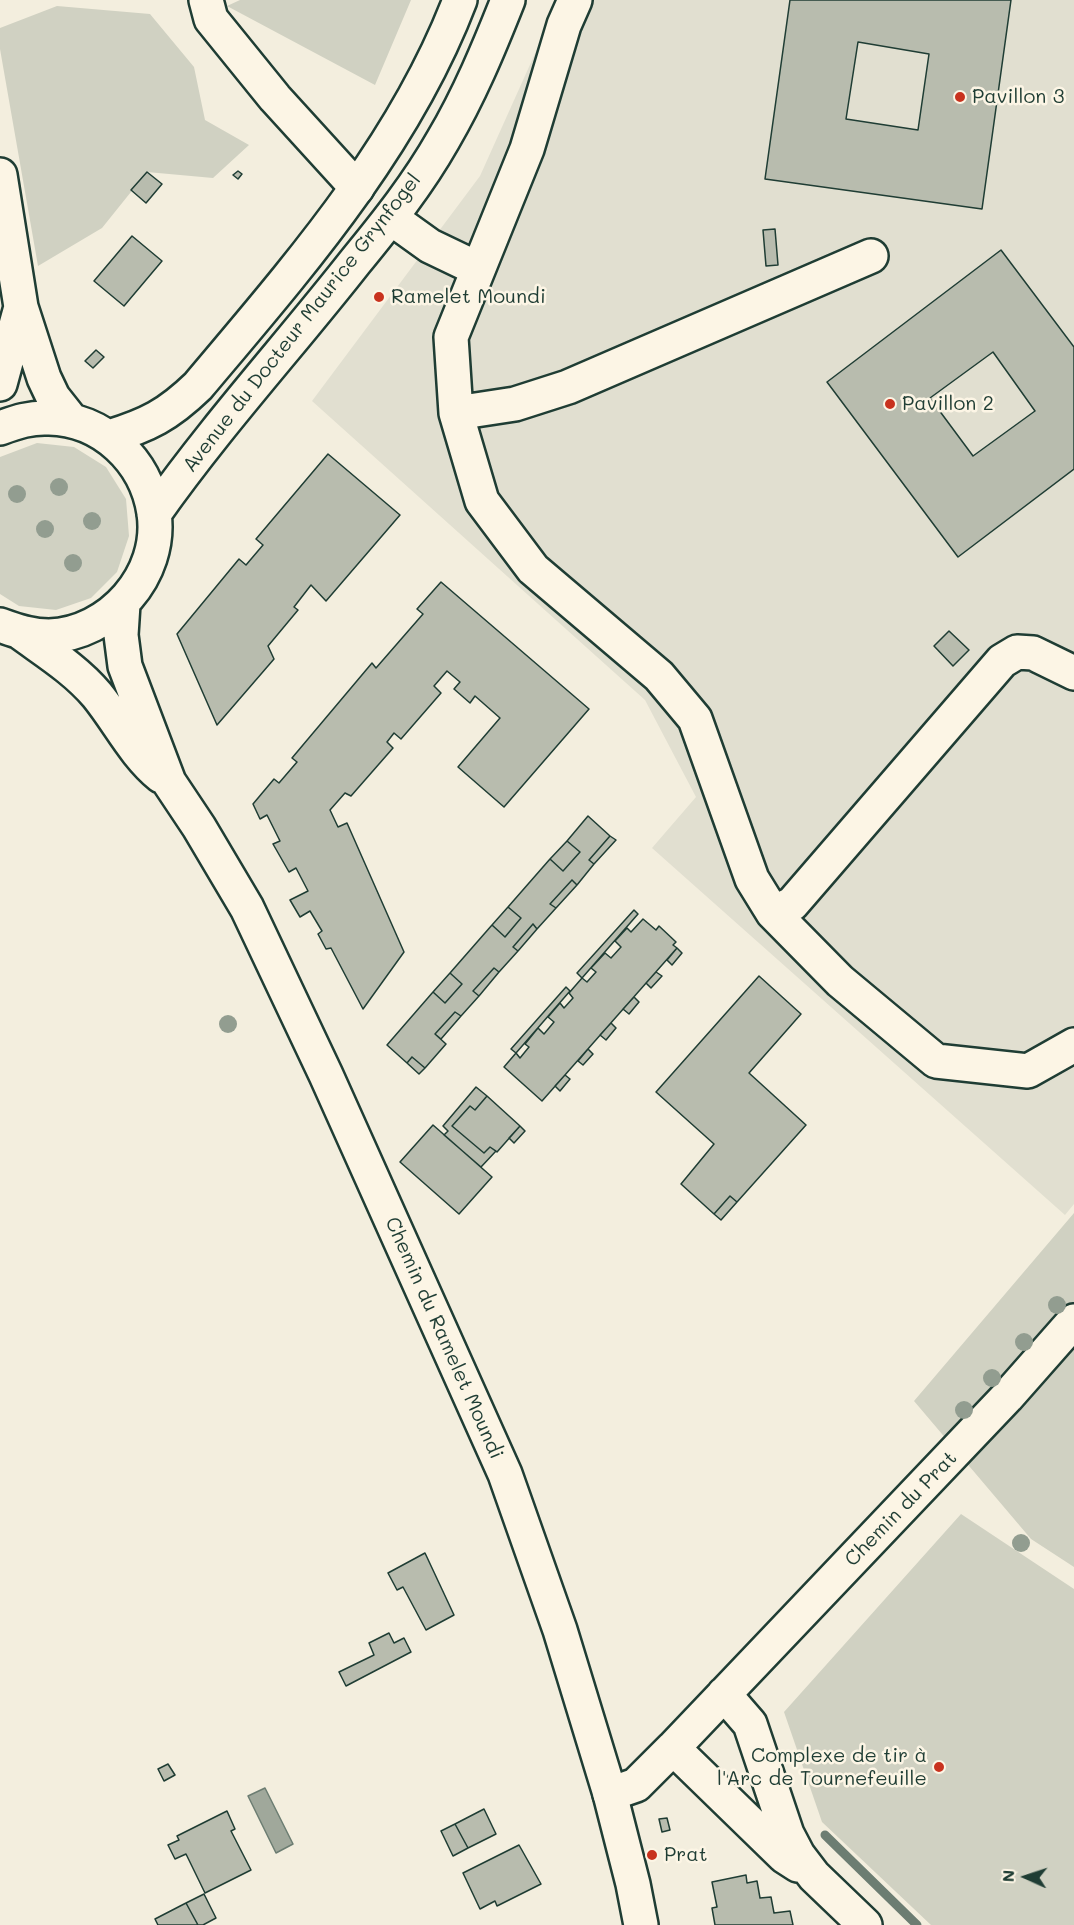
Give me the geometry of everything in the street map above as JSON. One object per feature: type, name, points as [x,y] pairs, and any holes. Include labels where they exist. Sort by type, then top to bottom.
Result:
[{"type":"main road","points":[[206,0],[211,19],[232,46],[275,99],[357,188]]},
{"type":"main road","name":"Avenue du Docteur Maurice Grynfogel","points":[[109,437],[141,427],[178,406],[198,386],[323,235],[357,188],[413,99],[436,55],[460,0]]},
{"type":"main road","name":"Avenue du Docteur Maurice Grynfogel","points":[[154,514],[225,419],[288,347],[391,218],[444,140],[494,37],[508,0]]},
{"type":"main road","points":[[575,0],[564,25],[527,149],[451,338],[456,413],[482,501],[533,569],[659,676],[695,719],[752,879],[773,913],[840,981],[936,1061],[1028,1071],[1074,1045]]},
{"type":"main road","points":[[0,175],[21,308],[44,378],[53,397],[72,421]]},
{"type":"main road","points":[[391,218],[430,246],[478,269]]},
{"type":"main road","points":[[456,413],[515,404],[568,387],[871,256]]},
{"type":"main road","points":[[0,384],[21,308]]},
{"type":"main road","name":"Chemin du Ramelet Moundi","points":[[0,428],[23,420],[48,417],[91,427],[109,437],[132,458],[147,485],[154,514],[153,547],[143,578],[123,604],[101,621],[75,632],[49,636],[11,629]]},
{"type":"main road","name":"Chemin du Ramelet Moundi","points":[[123,604],[121,635],[125,666],[169,782],[199,827],[247,908],[331,1086],[505,1474],[560,1630],[610,1794],[641,1925]]},
{"type":"main road","name":"Chemin du Ramelet Moundi","points":[[11,629],[63,663],[86,683],[98,696],[145,763],[169,782]]},
{"type":"main road","points":[[773,913],[792,904],[1002,662],[1017,652],[1033,653],[1074,673]]},
{"type":"main road","name":"Chemin du Prat","points":[[610,1794],[636,1785],[673,1748],[1007,1397],[1074,1321]]},
{"type":"main road","points":[[724,1694],[750,1724],[787,1834],[798,1855],[814,1876],[866,1925]]},
{"type":"main road","points":[[673,1748],[784,1856],[814,1876]]},
{"type":"shaded area","points":[[240,0],[411,0],[375,85],[227,6]]},
{"type":"shaded area","points":[[559,0],[1074,0],[1074,1204],[1065,1215],[652,848],[696,797],[645,700],[312,401],[480,176]]},
{"type":"shaded area","points":[[57,6],[150,14],[194,67],[205,120],[249,145],[213,178],[147,172],[102,228],[38,266],[0,49],[0,28]]},
{"type":"shaded area","points":[[37,443],[74,447],[106,467],[126,499],[129,536],[117,572],[91,598],[56,610],[19,606],[0,594],[0,457]]},
{"type":"shaded area","points":[[1074,1213],[1074,1567],[1031,1539],[914,1401]]},
{"type":"shaded area","name":"Complexe de tir à l'Arc de Tournefeuille","points":[[961,1514],[1074,1589],[1074,1925],[931,1925],[822,1822],[784,1712]]},
{"type":"shaded area","points":[[265,1788],[293,1844],[276,1853],[248,1796]]},
{"type":"building","name":"Pavillon 3","points":[[790,0],[1011,0],[982,209],[765,179]],"holes":[[[858,42],[929,54],[918,130],[846,119]]]},
{"type":"building","points":[[238,171],[242,174],[238,179],[233,175]]},
{"type":"building","points":[[147,172],[162,184],[146,203],[131,190]]},
{"type":"building","points":[[775,229],[778,265],[766,266],[763,230]]},
{"type":"building","points":[[132,236],[162,261],[124,306],[94,281]]},
{"type":"building","name":"Pavillon 2","points":[[1001,250],[1074,347],[1074,469],[958,557],[827,382]],"holes":[[[993,352],[1035,411],[973,456],[930,398]]]},
{"type":"building","points":[[96,350],[104,357],[93,368],[85,361]]},
{"type":"building","points":[[328,454],[400,515],[326,601],[311,585],[294,607],[298,610],[268,646],[274,659],[217,725],[177,634],[239,559],[246,565],[263,545],[256,539]]},
{"type":"building","points":[[441,582],[589,709],[504,807],[458,767],[500,718],[475,696],[470,703],[454,689],[460,682],[447,671],[434,686],[441,693],[401,739],[394,733],[387,742],[393,748],[351,796],[345,793],[330,810],[338,827],[347,823],[404,952],[363,1009],[331,948],[326,949],[318,934],[322,931],[310,911],[300,917],[290,900],[308,891],[296,868],[289,872],[273,844],[280,841],[267,815],[260,819],[253,804],[274,779],[279,783],[297,762],[292,758],[372,663],[376,668],[423,614],[417,609]]},
{"type":"building","points":[[949,631],[969,650],[953,666],[934,646]]},
{"type":"building","points":[[588,816],[610,836],[589,860],[594,864],[577,885],[572,880],[550,904],[556,908],[537,929],[533,924],[513,947],[518,951],[499,972],[494,968],[473,991],[479,996],[461,1016],[455,1012],[435,1034],[446,1044],[425,1068],[412,1057],[407,1063],[387,1045],[433,992],[445,1003],[462,984],[450,973],[492,925],[505,937],[521,918],[508,907],[550,859],[563,871],[580,852],[567,841]]},
{"type":"building","points":[[610,836],[616,840],[594,864],[589,860]]},
{"type":"building","points":[[567,841],[580,852],[563,871],[550,859]]},
{"type":"building","points":[[572,880],[577,885],[556,908],[550,904]]},
{"type":"building","points":[[508,907],[521,918],[505,937],[492,925]]},
{"type":"building","points":[[634,910],[638,914],[582,978],[577,973]]},
{"type":"building","points":[[643,919],[656,930],[659,926],[676,942],[673,945],[677,948],[542,1101],[504,1067],[516,1053],[520,1058],[529,1047],[525,1044],[538,1028],[544,1034],[554,1022],[548,1017],[560,1003],[564,1008],[573,998],[569,993],[582,978],[587,982],[596,972],[591,968],[605,953],[611,958],[621,947],[615,941],[627,928],[631,932]]},
{"type":"building","points":[[533,924],[537,929],[518,951],[513,947]]},
{"type":"building","points":[[677,948],[682,953],[672,965],[667,960]]},
{"type":"building","points":[[494,968],[499,972],[479,996],[473,991]]},
{"type":"building","points":[[656,972],[662,976],[651,988],[646,983]]},
{"type":"building","points":[[450,973],[462,984],[445,1003],[433,992]]},
{"type":"building","points":[[759,976],[801,1014],[749,1073],[806,1125],[737,1202],[730,1196],[714,1214],[681,1184],[714,1144],[656,1092]]},
{"type":"building","points":[[566,987],[570,991],[516,1053],[511,1049]]},
{"type":"building","points":[[634,997],[639,1002],[629,1014],[623,1009]]},
{"type":"building","points":[[455,1012],[461,1016],[441,1039],[435,1034]]},
{"type":"building","points":[[611,1023],[616,1028],[606,1040],[600,1035]]},
{"type":"building","points":[[588,1049],[593,1054],[583,1065],[578,1061]]},
{"type":"building","points":[[412,1057],[425,1068],[419,1074],[407,1063]]},
{"type":"building","points":[[565,1075],[570,1079],[560,1091],[555,1086]]},
{"type":"building","points":[[476,1087],[487,1096],[475,1110],[470,1106],[452,1126],[484,1153],[490,1147],[496,1151],[481,1167],[444,1135],[448,1131],[443,1126]]},
{"type":"building","points":[[487,1096],[520,1126],[497,1152],[490,1147],[484,1153],[452,1126],[470,1106],[475,1110]]},
{"type":"building","points":[[433,1125],[492,1177],[459,1214],[400,1162]]},
{"type":"building","points":[[520,1126],[525,1131],[514,1143],[509,1138]]},
{"type":"building","points":[[730,1196],[737,1202],[721,1220],[714,1214]]},
{"type":"building","points":[[425,1553],[454,1615],[426,1630],[403,1587],[397,1590],[388,1573]]},
{"type":"building","points":[[389,1633],[394,1643],[404,1638],[411,1652],[346,1686],[339,1672],[374,1655],[369,1643]]},
{"type":"building","points":[[168,1764],[175,1775],[164,1781],[158,1769]]},
{"type":"building","points":[[484,1809],[496,1834],[468,1848],[455,1824]]},
{"type":"building","points":[[227,1811],[235,1829],[231,1831],[251,1870],[205,1893],[186,1854],[175,1859],[168,1845],[179,1840],[177,1836]]},
{"type":"building","points":[[667,1818],[670,1830],[662,1832],[659,1819]]},
{"type":"building","points":[[455,1824],[468,1848],[453,1856],[441,1831]]},
{"type":"building","points":[[519,1845],[541,1884],[497,1906],[495,1901],[480,1909],[463,1873]]},
{"type":"building","points":[[746,1875],[747,1883],[757,1881],[760,1898],[771,1897],[774,1913],[790,1911],[793,1925],[715,1925],[712,1908],[717,1907],[712,1882]]},
{"type":"building","points":[[204,1894],[216,1918],[203,1925],[198,1925],[186,1903]]},
{"type":"building","points":[[186,1903],[198,1925],[158,1925],[155,1919]]},
{"type":"waterway","points":[[825,1835],[917,1925]]},
{"type":"place","name":"Pavillon 3","points":[[960,97]]},
{"type":"place","name":"Ramelet Moundi","points":[[379,297]]},
{"type":"place","name":"Pavillon 2","points":[[890,404]]},
{"type":"place","name":"Complexe de tir à l'Arc de Tournefeuille","points":[[939,1767]]},
{"type":"place","name":"Prat","points":[[652,1855]]}]
